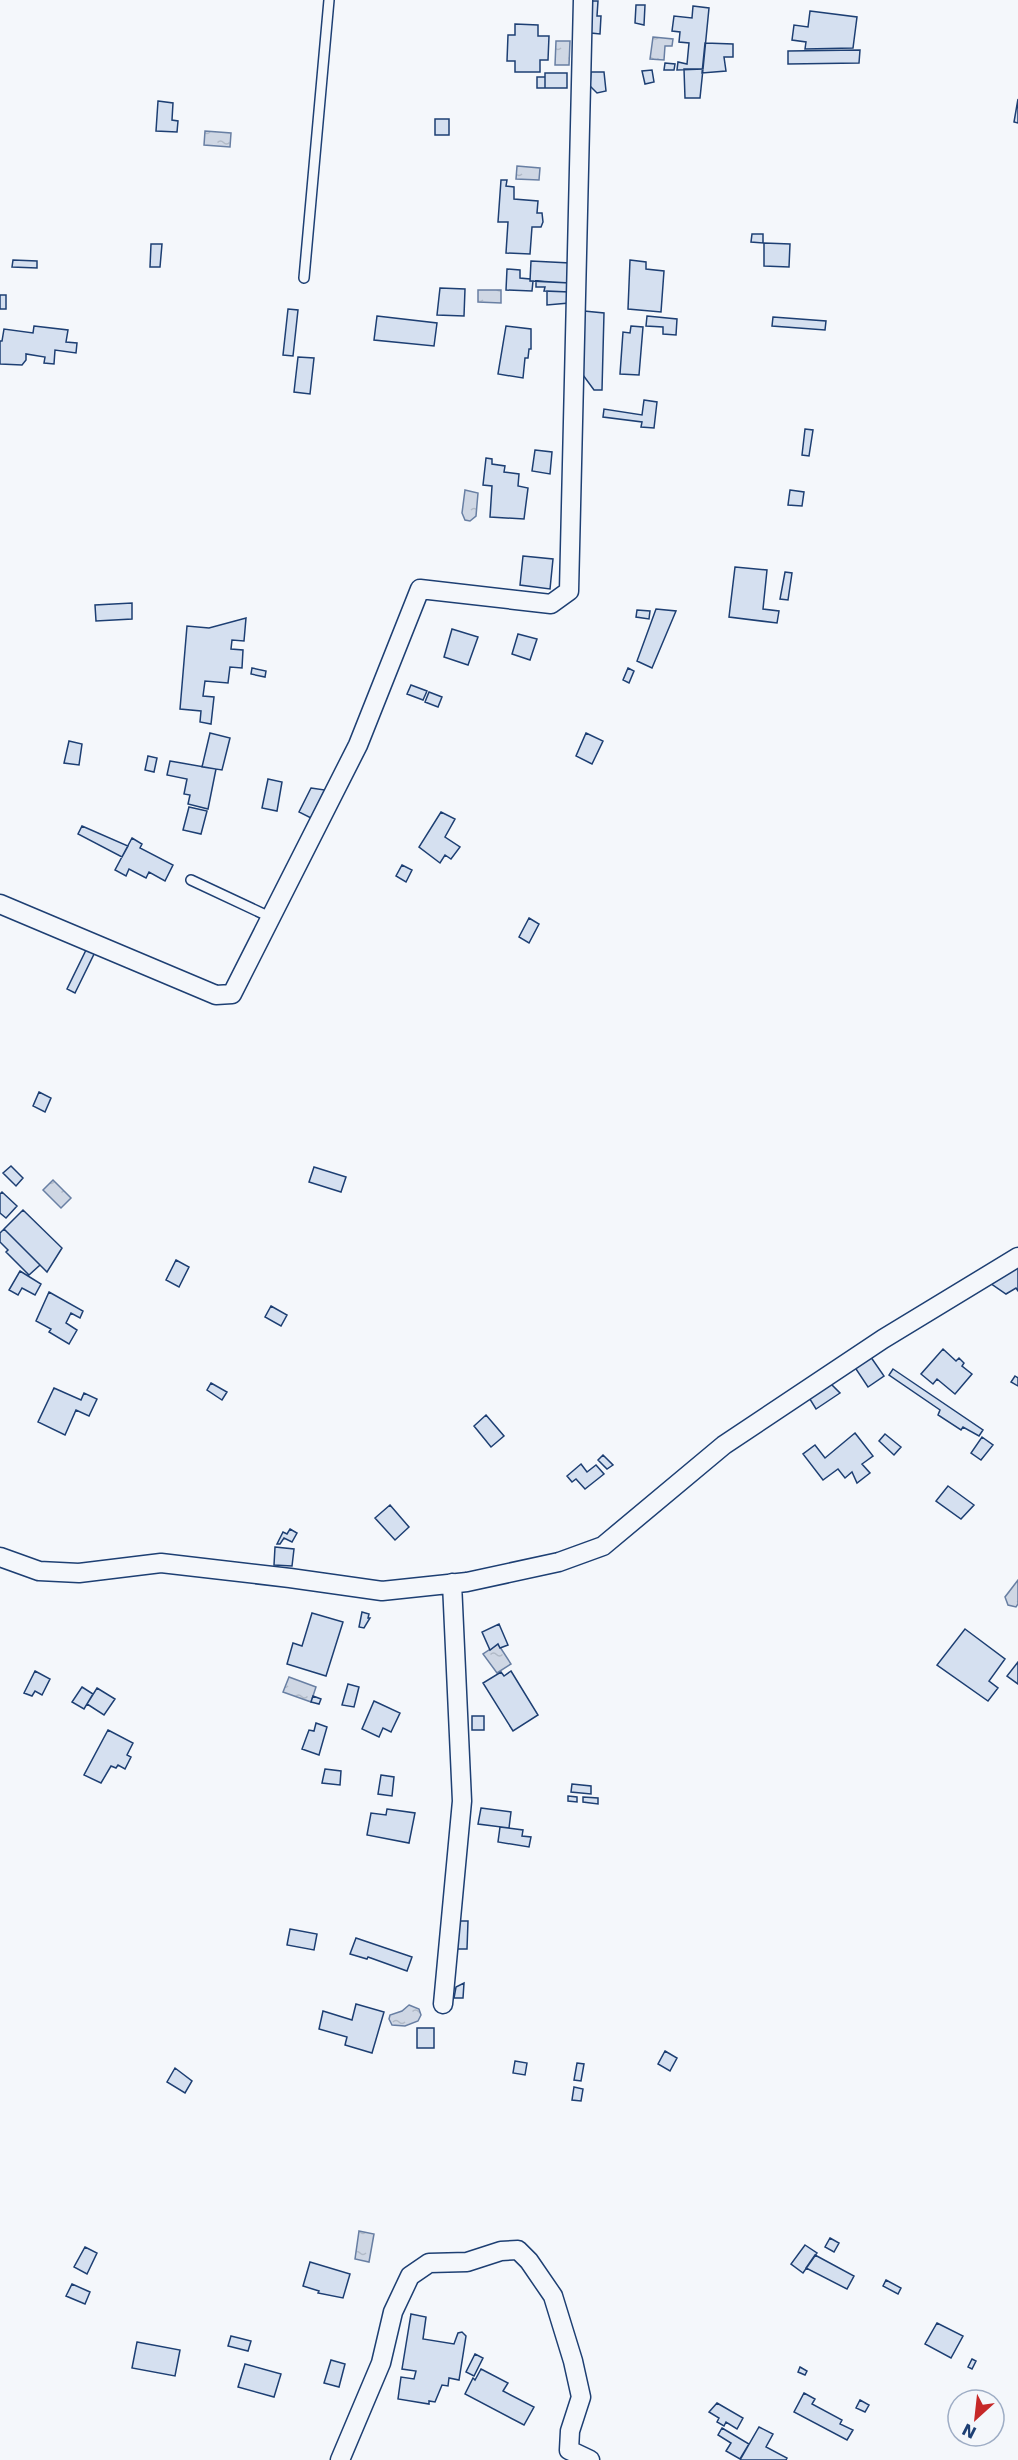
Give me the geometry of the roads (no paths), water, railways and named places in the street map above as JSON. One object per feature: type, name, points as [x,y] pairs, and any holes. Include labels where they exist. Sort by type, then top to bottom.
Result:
[{"type":"street","points":[[0,903],[216,995],[232,994],[358,745],[420,589],[551,604],[569,591],[583,0]]},
{"type":"street","points":[[0,1557],[39,1570],[79,1573],[160,1563],[382,1591],[452,1583],[559,1562],[603,1546],[724,1444],[883,1339],[1018,1257]]},
{"type":"street","points":[[443,2004],[462,1801],[452,1583]]},
{"type":"street","points":[[340,2460],[381,2362],[393,2312],[410,2276],[429,2263],[467,2262],[501,2251],[518,2250],[529,2261],[553,2296],[573,2361],[581,2397],[570,2431],[569,2450],[590,2460]]},
{"type":"lane","points":[[304,278],[329,0]]},
{"type":"lane","points":[[191,880],[270,917]]},
{"type":"water","points":[[653,37],[673,39],[672,46],[665,46],[664,60],[650,59]]},
{"type":"water","points":[[556,41],[570,41],[569,65],[555,65]]},
{"type":"water","points":[[205,131],[231,133],[230,147],[204,145]]},
{"type":"water","points":[[517,166],[540,168],[539,180],[516,179]]},
{"type":"water","points":[[478,290],[501,290],[501,303],[478,302]]},
{"type":"water","points":[[465,490],[478,493],[476,516],[470,521],[465,520],[462,513]]},
{"type":"water","points":[[53,1180],[71,1198],[61,1208],[43,1190]]},
{"type":"water","points":[[1018,1580],[1016,1607],[1008,1605],[1005,1597]]},
{"type":"water","points":[[498,1644],[511,1664],[497,1673],[483,1654]]},
{"type":"water","points":[[289,1677],[316,1687],[311,1702],[283,1692]]},
{"type":"water","points":[[409,2005],[419,2009],[421,2015],[418,2021],[405,2026],[392,2025],[390,2015],[402,2011]]},
{"type":"water","points":[[359,2231],[374,2234],[369,2262],[355,2259]]}]
